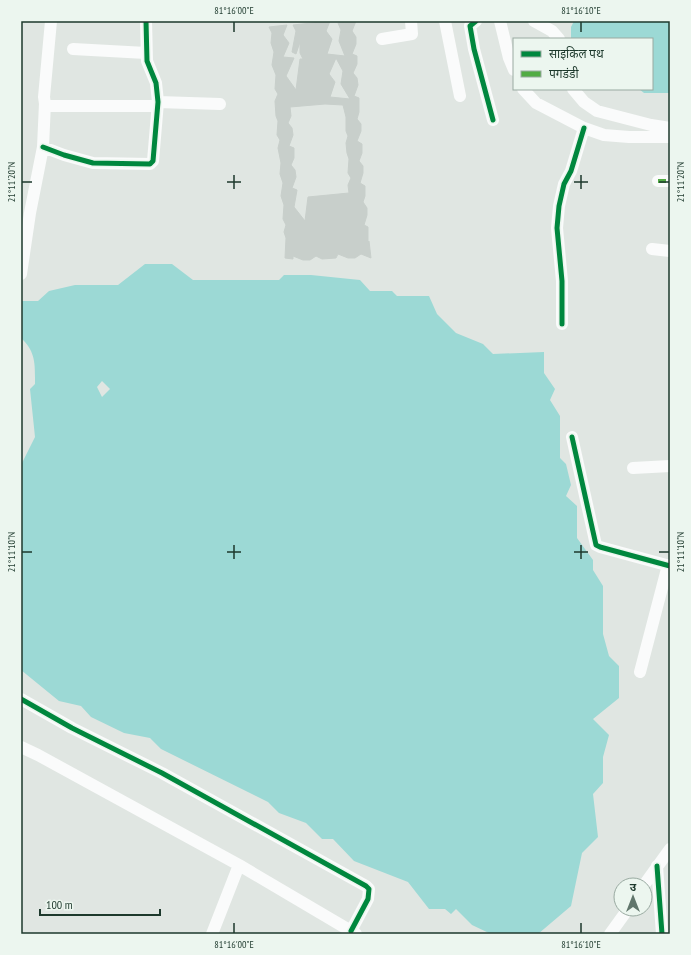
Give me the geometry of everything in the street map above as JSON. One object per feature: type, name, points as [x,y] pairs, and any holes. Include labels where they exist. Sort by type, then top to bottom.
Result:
[{"type":"street","points":[[21,274],[30,213],[43,147],[44,97],[51,21]]},
{"type":"street","points":[[43,147],[64,156],[93,163],[150,164],[155,158],[158,104],[156,83],[148,66],[146,54],[146,21]]},
{"type":"street","points":[[382,39],[412,34],[411,21]]},
{"type":"street","points":[[445,21],[460,96]]},
{"type":"street","points":[[476,21],[470,26],[474,49],[493,120]]},
{"type":"street","points":[[500,21],[509,58],[513,68]]},
{"type":"street","points":[[534,21],[552,31],[557,38]]},
{"type":"street","points":[[73,49],[146,54]]},
{"type":"street","points":[[524,90],[536,103],[584,128],[604,135],[629,137],[670,137]]},
{"type":"street","points":[[574,90],[584,102],[597,111],[651,125],[670,128]]},
{"type":"street","points":[[45,103],[50,106],[220,104]]},
{"type":"street","points":[[562,324],[562,281],[558,228],[559,206],[564,184],[571,171],[584,128]]},
{"type":"street","points":[[652,249],[670,251]]},
{"type":"street","points":[[572,437],[596,545],[669,565],[640,672]]},
{"type":"street","points":[[633,468],[670,466]]},
{"type":"street","points":[[21,700],[162,773],[366,886],[368,889],[368,899],[354,933],[240,865],[21,747]]},
{"type":"street","points":[[649,877],[670,850]]},
{"type":"street","points":[[212,934],[240,865]]},
{"type":"street","points":[[657,866],[662,934]]},
{"type":"street","points":[[615,931],[623,917]]},
{"type":"water","points":[[574,21],[670,21],[670,93],[644,93],[640,90],[653,90],[653,38],[571,38],[571,27]]},
{"type":"water","points":[[145,264],[172,264],[193,280],[279,280],[284,275],[311,275],[360,280],[370,291],[392,291],[397,296],[429,296],[437,314],[456,333],[483,344],[493,354],[544,352],[544,373],[555,389],[550,400],[560,416],[560,458],[566,464],[571,485],[566,496],[577,506],[577,538],[593,560],[593,570],[603,586],[603,634],[609,656],[619,666],[619,698],[593,719],[609,735],[603,757],[603,783],[593,794],[598,837],[582,853],[571,906],[538,934],[491,934],[472,925],[456,909],[451,914],[445,909],[429,909],[408,882],[354,861],[333,839],[322,839],[306,823],[279,813],[268,802],[161,749],[150,738],[124,733],[91,717],[81,706],[59,701],[21,670],[21,465],[35,437],[30,389],[35,384],[35,364],[30,348],[21,338],[21,301],[38,301],[49,291],[75,285],[118,285]],"holes":[[[102,381],[110,389],[102,397],[97,387]]]},
{"type":"building","points":[[330,21],[326,31],[332,39],[327,54],[345,56],[339,41],[341,30],[338,23],[356,21],[352,31],[356,37],[356,44],[352,54],[357,56],[357,64],[353,73],[357,78],[358,85],[354,96],[359,98],[359,112],[357,119],[361,124],[361,131],[357,141],[362,144],[362,153],[359,161],[363,166],[363,173],[360,183],[365,186],[365,196],[363,202],[367,208],[367,215],[364,225],[368,227],[368,242],[369,241],[371,258],[361,254],[355,258],[348,258],[338,254],[336,258],[322,259],[316,256],[310,260],[303,260],[293,256],[293,259],[285,258],[286,238],[284,232],[286,225],[283,219],[284,205],[281,196],[283,183],[280,174],[281,163],[278,148],[280,140],[277,135],[278,121],[276,116],[275,101],[278,94],[275,89],[276,75],[272,65],[274,52],[271,43],[272,33],[269,27],[287,25],[283,35],[289,43],[283,57],[294,58],[286,76],[296,90],[300,59],[303,59],[300,53],[300,42],[296,54],[292,52],[296,31],[293,25]],"holes":[[[336,58],[343,71],[341,84],[350,99],[330,97],[335,82],[329,74]],[[325,104],[343,105],[348,136],[346,143],[349,159],[348,173],[351,178],[348,185],[349,193],[308,197],[305,221],[294,207],[297,190],[292,188],[296,177],[295,170],[291,165],[294,158],[294,148],[289,146],[293,135],[292,128],[288,123],[291,116],[290,107]]]},
{"type":"marked path","points":[[658,181],[670,181]]},
{"type":"cycle path","points":[[43,147],[64,155],[93,163],[150,164],[153,161],[158,102],[156,83],[147,61],[146,21]]},
{"type":"cycle path","points":[[476,21],[470,26],[474,49],[493,120]]},
{"type":"cycle path","points":[[562,324],[562,281],[557,228],[559,206],[564,184],[571,171],[584,128]]},
{"type":"cycle path","points":[[572,437],[596,545],[670,566]]},
{"type":"cycle path","points":[[21,699],[72,728],[162,773],[366,886],[369,889],[368,899],[351,931]]},
{"type":"cycle path","points":[[657,866],[662,934]]}]
